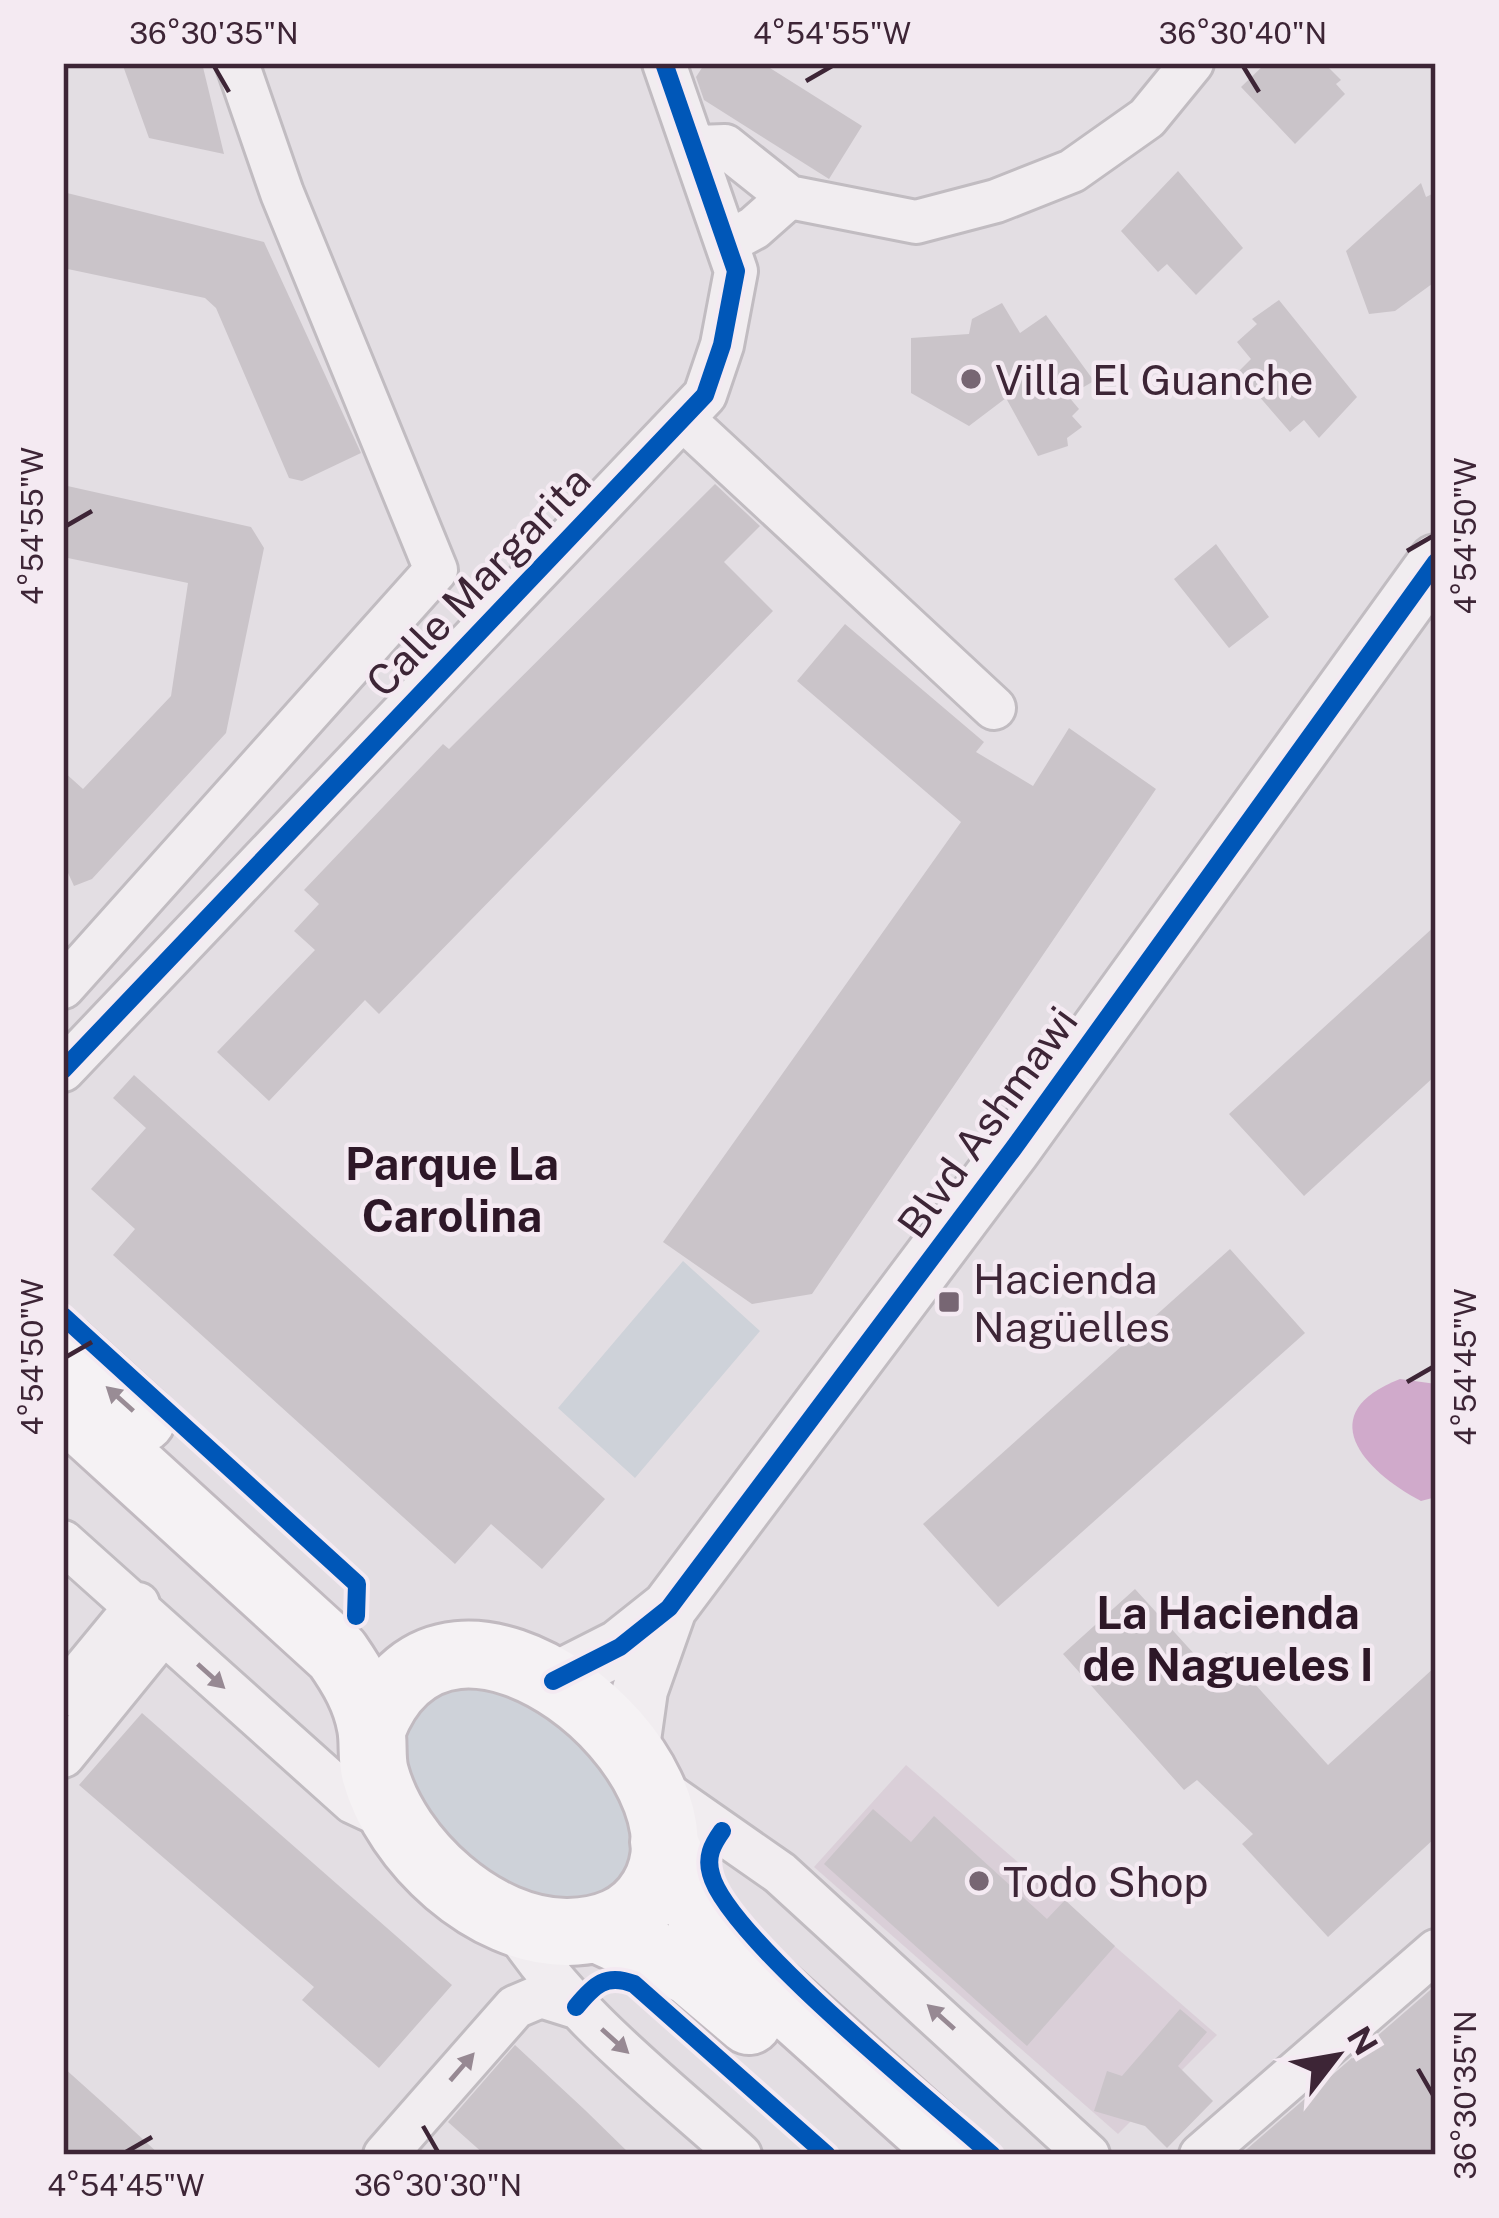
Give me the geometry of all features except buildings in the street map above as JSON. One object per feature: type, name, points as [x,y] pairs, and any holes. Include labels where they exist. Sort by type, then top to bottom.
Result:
[{"type":"main road","points":[[63,1347],[356,1616],[436,1658]]},
{"type":"main road","points":[[63,1404],[337,1654],[359,1688],[372,1729],[375,1772],[398,1823],[454,1885],[511,1922],[538,1930],[600,1930],[691,1972],[892,2155]]},
{"type":"main road","points":[[372,1729],[392,1690],[436,1658],[471,1651],[553,1681],[638,1766],[663,1823],[661,1871],[644,1901],[600,1930]]},
{"type":"main road","points":[[664,1842],[682,1886],[719,1942],[956,2155]]},
{"type":"street","points":[[63,988],[436,570],[283,193],[237,63]]},
{"type":"street","name":"Calle Margarita","points":[[63,1070],[705,395],[722,345],[736,271],[697,147],[674,102],[664,63]]},
{"type":"street","points":[[697,147],[724,146],[789,197],[916,222],[996,201],[1072,170],[1147,118],[1192,63]]},
{"type":"street","points":[[728,242],[754,228],[789,197]]},
{"type":"street","points":[[683,418],[994,708]]},
{"type":"street","name":"Blvd Ashmawi","points":[[553,1681],[620,1647],[669,1609],[1013,1149],[1436,562]]},
{"type":"street","points":[[63,1542],[353,1802],[398,1823]]},
{"type":"street","name":"Blvd Ashmawi","points":[[638,1766],[640,1690],[669,1609]]},
{"type":"street","points":[[63,1695],[151,1618]]},
{"type":"street","points":[[63,1756],[151,1618]]},
{"type":"street","points":[[638,1766],[781,1873],[1088,2155]]},
{"type":"street","points":[[511,1922],[540,1968],[576,2006],[740,2155]]},
{"type":"street","points":[[1201,2155],[1436,1951]]},
{"type":"street","points":[[385,2155],[515,2007],[541,1996],[576,2006]]},
{"type":"shaded area","points":[[683,1261],[760,1331],[635,1478],[558,1408]]},
{"type":"shaded area","points":[[1400,1379],[1436,1384],[1436,1497],[1421,1501],[1365,1458],[1352,1424],[1358,1408],[1373,1393]]},
{"type":"shaded area","points":[[440,1684],[492,1685],[570,1729],[601,1761],[624,1801],[636,1865],[593,1907],[525,1898],[445,1844],[405,1773],[399,1731]]},
{"type":"shaded area","points":[[906,1765],[1217,2035],[1118,2134],[814,1867]]},
{"type":"cycle path","points":[[63,1070],[705,395],[722,345],[736,271],[664,63]]},
{"type":"cycle path","points":[[553,1681],[620,1647],[669,1608],[1013,1149],[1436,562]]},
{"type":"cycle path","points":[[63,1316],[357,1584],[356,1616]]},
{"type":"cycle path","points":[[722,1831],[711,1851],[711,1874],[725,1902],[753,1937],[836,2019],[992,2155]]},
{"type":"cycle path","points":[[576,2007],[601,1983],[634,1984],[827,2155]]},
{"type":"place","name":"Villa El Guanche","points":[[971,379]]},
{"type":"place","name":"Hacienda Nagüelles","points":[[949,1302]]},
{"type":"place","name":"Todo Shop","points":[[979,1881]]},
{"type":"district","name":"Parque La Carolina","points":[[452,1189]]},
{"type":"district","name":"La Hacienda de Nagueles I","points":[[1228,1638]]}]
